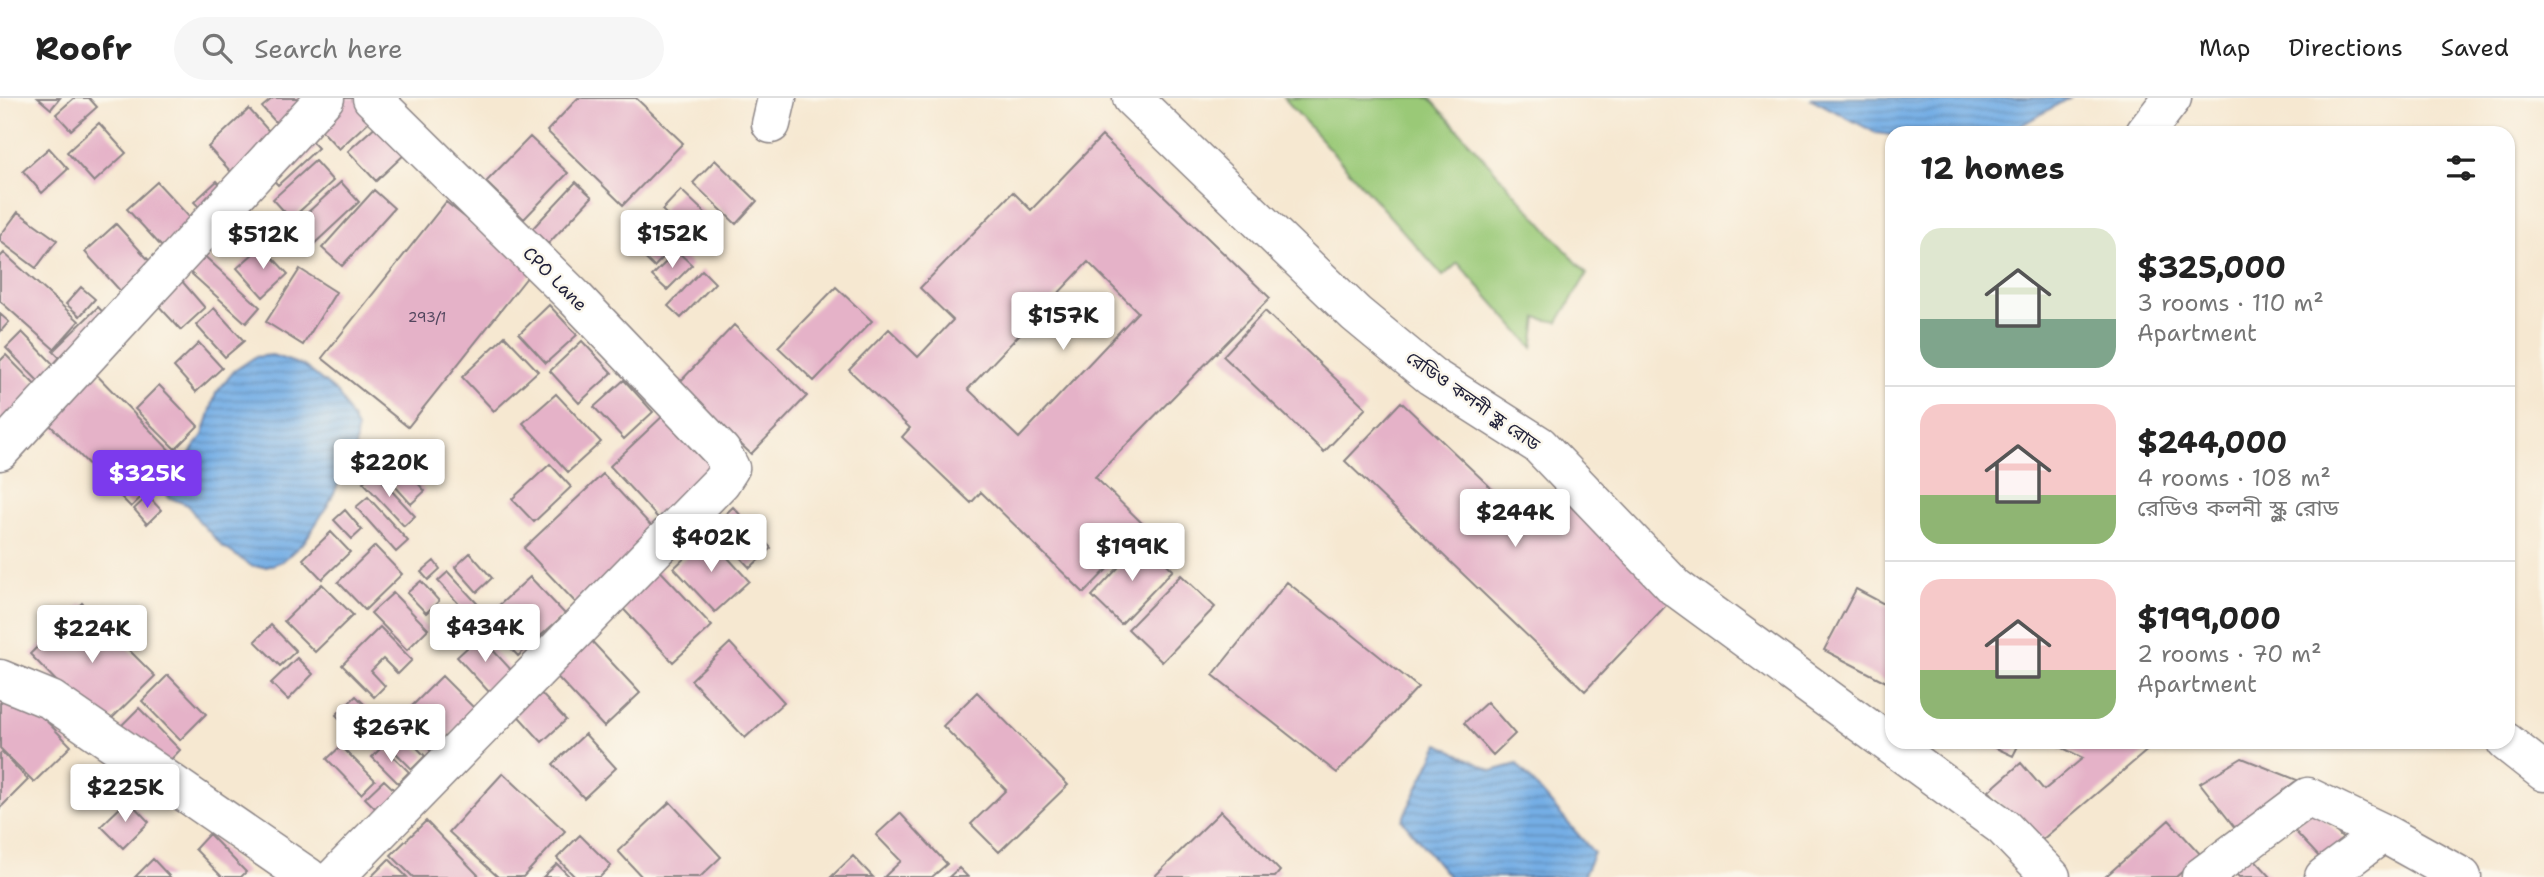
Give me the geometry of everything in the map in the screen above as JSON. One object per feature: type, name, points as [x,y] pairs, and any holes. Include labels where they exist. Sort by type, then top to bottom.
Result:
[{"type":"street","points":[[0,451],[325,98]]},
{"type":"street","name":"CPO Lane","points":[[335,877],[722,482],[730,468],[721,451],[574,297],[372,98]]},
{"type":"street","name":"রেডিও কলনী স্কুল রোড","points":[[1132,98],[1356,314],[1431,376],[1539,445],[1675,587],[1885,741]]},
{"type":"street","points":[[2150,126],[2172,98]]},
{"type":"street","points":[[0,679],[51,700],[308,877]]},
{"type":"street","name":"রেডিও কলনী স্কুল রোড","points":[[1896,749],[2003,827],[2051,877]]},
{"type":"street","points":[[2515,749],[2544,772]]},
{"type":"street","points":[[2201,877],[2308,797],[2383,833],[2462,877]]},
{"type":"street","points":[[2324,877],[2383,833]]},
{"type":"green space","points":[[1284,98],[1430,98],[1587,274],[1558,322],[1537,318],[1533,348],[1458,263],[1443,276]]},
{"type":"water","points":[[1810,98],[2069,98],[2020,126],[1885,126],[1885,134],[1876,133]]},
{"type":"water","points":[[272,355],[304,366],[338,393],[357,428],[355,451],[328,505],[305,541],[283,561],[267,567],[253,567],[222,546],[188,505],[168,497],[166,485],[203,435],[216,393],[234,371],[255,357]]},
{"type":"water","points":[[1439,744],[1492,771],[1517,764],[1594,853],[1583,877],[1449,877],[1402,820]]},
{"type":"building","points":[[38,98],[60,98],[51,109]]},
{"type":"building","points":[[74,98],[89,98],[97,107],[71,130],[56,114]]},
{"type":"building","points":[[273,98],[311,98],[282,129],[262,107]]},
{"type":"building","points":[[334,98],[358,98],[375,116],[339,149],[311,119]]},
{"type":"building","points":[[578,98],[636,98],[683,143],[623,205],[547,131]]},
{"type":"building","points":[[249,109],[275,138],[234,175],[208,147]]},
{"type":"building","points":[[99,123],[126,153],[94,182],[67,152]]},
{"type":"building","points":[[379,123],[406,153],[376,181],[348,151]]},
{"type":"building","points":[[303,132],[318,148],[278,185],[263,169]]},
{"type":"building","points":[[1102,136],[1270,298],[1095,477],[1147,528],[1084,593],[981,492],[971,503],[902,437],[910,428],[849,370],[889,329],[918,357],[953,320],[920,288],[1013,192],[1031,210]],"holes":[[[1088,262],[1138,312],[1019,438],[968,389]]]},
{"type":"building","points":[[530,137],[568,173],[524,219],[486,182]]},
{"type":"building","points":[[49,148],[68,169],[42,193],[23,171]]},
{"type":"building","points":[[715,160],[757,201],[736,224],[693,183]]},
{"type":"building","points":[[315,161],[333,181],[291,219],[273,199]]},
{"type":"building","points":[[217,181],[226,191],[203,211],[194,202]]},
{"type":"building","points":[[157,182],[192,220],[162,247],[127,209]]},
{"type":"building","points":[[341,182],[359,202],[314,244],[295,224]]},
{"type":"building","points":[[576,182],[592,197],[548,244],[532,229]]},
{"type":"building","points":[[374,190],[394,208],[342,266],[322,248]]},
{"type":"building","points":[[681,190],[721,228],[701,248],[662,210]]},
{"type":"building","points":[[446,202],[532,271],[408,427],[322,358]]},
{"type":"building","points":[[18,212],[57,240],[36,268],[0,241],[0,236]]},
{"type":"building","points":[[646,220],[673,247],[654,267],[626,240]]},
{"type":"building","points":[[116,224],[155,267],[124,295],[85,252]]},
{"type":"building","points":[[262,246],[288,274],[263,297],[237,268]]},
{"type":"building","points":[[199,251],[260,307],[246,323],[184,267]]},
{"type":"building","points":[[677,251],[692,265],[667,290],[652,276]]},
{"type":"building","points":[[4,253],[79,321],[54,349],[0,301],[0,257]]},
{"type":"building","points":[[300,269],[336,292],[303,345],[266,322]]},
{"type":"building","points":[[702,270],[715,283],[681,318],[668,306]]},
{"type":"building","points":[[181,280],[205,308],[181,330],[156,303]]},
{"type":"building","points":[[81,287],[95,299],[80,316],[66,304]]},
{"type":"building","points":[[836,287],[872,321],[814,381],[778,347]]},
{"type":"building","points":[[549,305],[577,335],[546,363],[519,334]]},
{"type":"building","points":[[98,307],[113,323],[69,367],[53,351]]},
{"type":"building","points":[[214,308],[244,341],[225,357],[196,325]]},
{"type":"building","points":[[1265,311],[1366,408],[1324,452],[1223,356]]},
{"type":"building","points":[[0,314],[9,322],[0,332]]},
{"type":"building","points":[[734,325],[807,396],[751,454],[678,384]]},
{"type":"building","points":[[22,332],[60,371],[44,387],[6,348]]},
{"type":"building","points":[[505,336],[538,371],[494,411],[462,377]]},
{"type":"building","points":[[582,341],[612,373],[579,403],[550,371]]},
{"type":"building","points":[[199,343],[222,368],[196,392],[174,367]]},
{"type":"building","points":[[6,355],[43,393],[0,436],[0,361]]},
{"type":"building","points":[[89,367],[179,460],[131,507],[40,415]]},
{"type":"building","points":[[624,380],[653,412],[624,439],[594,407]]},
{"type":"building","points":[[159,385],[198,426],[175,449],[135,409]]},
{"type":"building","points":[[556,394],[601,442],[568,472],[523,423]]},
{"type":"building","points":[[1401,402],[1527,522],[1557,490],[1672,599],[1585,691],[1345,461]]},
{"type":"building","points":[[666,413],[715,467],[659,519],[610,466]]},
{"type":"building","points":[[393,456],[425,491],[411,504],[379,468]]},
{"type":"building","points":[[550,464],[571,487],[534,522],[512,499]]},
{"type":"building","points":[[375,473],[415,516],[404,526],[363,482]]},
{"type":"building","points":[[603,474],[656,531],[577,604],[524,548]]},
{"type":"building","points":[[148,496],[161,510],[147,524],[134,509]]},
{"type":"building","points":[[368,497],[408,541],[396,552],[356,507]]},
{"type":"building","points":[[733,507],[771,548],[750,568],[712,527]]},
{"type":"building","points":[[345,510],[362,530],[352,539],[334,520]]},
{"type":"building","points":[[331,532],[350,552],[322,579],[303,559]]},
{"type":"building","points":[[708,536],[749,581],[715,612],[674,568]]},
{"type":"building","points":[[1143,541],[1173,570],[1121,624],[1092,596]]},
{"type":"building","points":[[375,546],[402,574],[365,610],[338,582]]},
{"type":"building","points":[[470,553],[492,578],[477,592],[455,567]]},
{"type":"building","points":[[434,561],[440,569],[428,580],[421,572]]},
{"type":"building","points":[[653,563],[712,626],[673,662],[614,599]]},
{"type":"building","points":[[448,572],[485,612],[475,622],[438,581]]},
{"type":"building","points":[[1181,575],[1215,607],[1162,662],[1128,629]]},
{"type":"building","points":[[530,577],[565,614],[518,656],[484,619]]},
{"type":"building","points":[[421,581],[439,601],[426,613],[407,593]]},
{"type":"building","points":[[1287,582],[1418,687],[1337,773],[1213,675]]},
{"type":"building","points":[[322,584],[353,615],[315,652],[284,621]]},
{"type":"building","points":[[1856,589],[1885,604],[1885,681],[1824,650]]},
{"type":"building","points":[[393,593],[428,629],[407,650],[371,613]]},
{"type":"building","points":[[82,603],[155,676],[102,728],[30,654]]},
{"type":"building","points":[[451,608],[471,629],[457,643],[437,621]]},
{"type":"building","points":[[271,625],[296,651],[280,666],[255,641]]},
{"type":"building","points":[[380,627],[412,660],[398,674],[383,659],[371,671],[385,686],[374,697],[342,665]]},
{"type":"building","points":[[586,635],[640,693],[604,727],[550,669]]},
{"type":"building","points":[[480,636],[513,672],[490,693],[457,657]]},
{"type":"building","points":[[730,643],[784,702],[745,738],[691,680]]},
{"type":"building","points":[[297,658],[313,674],[288,700],[271,683]]},
{"type":"building","points":[[168,675],[206,714],[180,740],[142,701]]},
{"type":"building","points":[[442,676],[476,710],[432,752],[399,719]]},
{"type":"building","points":[[534,686],[566,720],[542,742],[511,708]]},
{"type":"building","points":[[15,689],[71,746],[34,782],[0,748],[0,703]]},
{"type":"building","points":[[977,692],[1068,785],[999,852],[971,824],[1006,790],[943,726]]},
{"type":"building","points":[[356,696],[388,728],[368,747],[336,715]]},
{"type":"building","points":[[1487,702],[1515,734],[1493,755],[1464,723]]},
{"type":"building","points":[[139,708],[180,750],[161,770],[119,728]]},
{"type":"building","points":[[398,728],[425,756],[412,769],[384,741]]},
{"type":"building","points":[[585,734],[616,768],[584,798],[553,764]]},
{"type":"building","points":[[341,746],[375,780],[361,794],[327,759]]},
{"type":"building","points":[[383,746],[409,772],[398,783],[372,757]]},
{"type":"building","points":[[1998,749],[2016,749],[2013,756]]},
{"type":"building","points":[[2065,749],[2149,749],[2036,845],[1989,791],[2021,763],[2044,790],[2083,758]]},
{"type":"building","points":[[2,752],[28,780],[0,808],[0,754]]},
{"type":"building","points":[[2242,758],[2297,780],[2236,829],[2200,783]]},
{"type":"building","points":[[503,773],[565,831],[523,877],[498,877],[449,832]]},
{"type":"building","points":[[384,780],[404,799],[385,818],[365,798]]},
{"type":"building","points":[[128,800],[149,822],[123,848],[101,826]]},
{"type":"building","points":[[670,802],[721,857],[700,877],[642,877],[618,851]]},
{"type":"building","points":[[2314,808],[2344,840],[2322,860],[2292,828]]},
{"type":"building","points":[[1221,811],[1280,871],[1275,877],[1154,877]]},
{"type":"building","points":[[900,813],[947,864],[932,877],[884,877],[901,861],[876,835]]},
{"type":"building","points":[[2169,820],[2201,855],[2176,877],[2105,877]]},
{"type":"building","points":[[426,821],[480,877],[413,877],[391,855]]},
{"type":"building","points":[[209,834],[246,872],[241,877],[222,877],[195,849]]},
{"type":"building","points":[[580,835],[611,866],[600,877],[575,877],[557,858]]},
{"type":"building","points":[[2248,852],[2271,877],[2239,877],[2231,868]]},
{"type":"building","points":[[853,856],[873,877],[831,877]]},
{"type":"building","points":[[153,859],[170,877],[135,877]]},
{"type":"building","points":[[389,859],[407,877],[371,877]]},
{"type":"building","points":[[557,864],[570,877],[543,877]]},
{"type":"building","points":[[959,868],[968,877],[949,877]]}]
